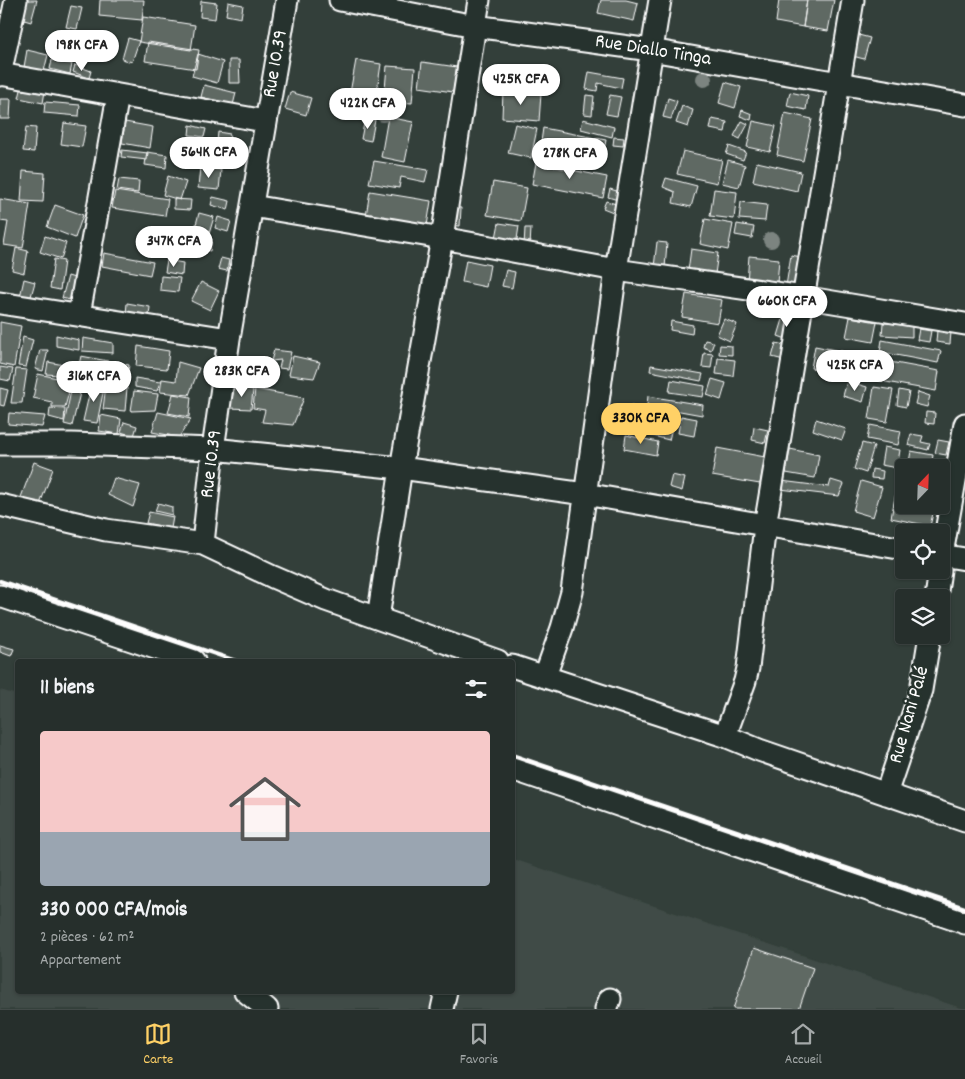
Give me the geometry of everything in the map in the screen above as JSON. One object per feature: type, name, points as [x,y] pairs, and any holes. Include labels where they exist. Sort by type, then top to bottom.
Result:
[{"type":"street","points":[[16,0],[0,75],[265,121]]},
{"type":"street","name":"Rue 10.39","points":[[203,544],[213,448],[229,339],[287,0]]},
{"type":"street","name":"Rue Diallo Tinga","points":[[340,0],[475,26],[651,50],[965,105]]},
{"type":"street","points":[[378,618],[401,468],[442,238],[480,0]]},
{"type":"street","points":[[545,676],[572,592],[616,270],[660,0]]},
{"type":"street","points":[[726,736],[748,668],[765,526],[853,0]]},
{"type":"street","points":[[79,315],[118,95]]},
{"type":"street","points":[[252,206],[616,270],[804,297],[965,324]]},
{"type":"street","points":[[0,303],[229,339]]},
{"type":"street","points":[[947,524],[965,424]]},
{"type":"street","points":[[0,444],[213,448],[401,468],[585,494],[895,548]]},
{"type":"street","points":[[0,505],[106,530],[203,544],[306,592],[492,659]]},
{"type":"street","points":[[950,556],[965,559]]},
{"type":"street","points":[[0,596],[188,659]]},
{"type":"street","name":"Rue Nani Palé","points":[[886,794],[921,690],[929,644]]},
{"type":"street","points":[[515,667],[726,736],[759,750],[965,821]]},
{"type":"street","points":[[515,770],[965,923]]},
{"type":"street","points":[[249,994],[267,1009]]},
{"type":"street","points":[[442,1009],[445,994]]},
{"type":"shaded area","points":[[0,690],[15,694],[15,994],[515,994],[515,860],[964,1009],[0,1009]]},
{"type":"building","points":[[19,0],[37,0],[31,22],[14,17]]},
{"type":"building","points":[[100,0],[144,0],[142,20],[99,16]]},
{"type":"building","points":[[601,0],[626,0],[638,3],[634,21],[598,13]]},
{"type":"building","points":[[779,0],[807,0],[803,27],[776,22]]},
{"type":"building","points":[[807,0],[834,0],[828,31],[803,27]]},
{"type":"building","points":[[201,1],[217,3],[215,19],[200,17]]},
{"type":"building","points":[[228,2],[243,5],[241,18],[226,15]]},
{"type":"building","points":[[71,6],[82,8],[77,29],[66,27]]},
{"type":"building","points":[[143,17],[195,25],[191,50],[139,42]]},
{"type":"building","points":[[851,33],[870,38],[864,59],[845,54]]},
{"type":"building","points":[[128,38],[139,41],[132,62],[122,59]]},
{"type":"building","points":[[148,42],[199,50],[196,69],[145,61]]},
{"type":"building","points":[[27,50],[48,55],[44,71],[24,67]]},
{"type":"building","points":[[198,54],[223,62],[217,83],[192,76]]},
{"type":"building","points":[[52,60],[72,64],[70,74],[50,69]]},
{"type":"building","points":[[229,60],[239,60],[240,83],[229,83]]},
{"type":"building","points":[[356,60],[381,64],[376,97],[350,93]]},
{"type":"building","points":[[422,62],[457,67],[453,92],[419,87]]},
{"type":"building","points":[[75,65],[91,71],[89,78],[73,72]]},
{"type":"building","points":[[387,66],[415,68],[412,103],[384,101]]},
{"type":"building","points":[[589,72],[623,78],[621,88],[598,83],[597,91],[586,89]]},
{"type":"building","points":[[725,82],[741,87],[735,108],[719,103]]},
{"type":"building","points":[[204,85],[236,93],[233,105],[201,97]]},
{"type":"building","points":[[22,86],[45,91],[43,103],[19,98]]},
{"type":"building","points":[[503,91],[541,94],[539,121],[502,118]]},
{"type":"building","points":[[290,92],[311,98],[306,115],[285,109]]},
{"type":"building","points":[[790,92],[808,96],[806,110],[787,106]]},
{"type":"building","points":[[586,95],[594,96],[592,115],[584,114]]},
{"type":"building","points":[[610,95],[621,97],[617,116],[606,114]]},
{"type":"building","points":[[668,98],[677,101],[671,119],[663,117]]},
{"type":"building","points":[[0,99],[11,99],[10,119],[0,119]]},
{"type":"building","points":[[45,102],[80,105],[79,116],[44,113]]},
{"type":"building","points":[[682,106],[693,110],[688,127],[676,123]]},
{"type":"building","points":[[742,110],[752,114],[751,120],[740,116]]},
{"type":"building","points":[[785,113],[812,119],[803,161],[777,155]]},
{"type":"building","points":[[388,117],[413,122],[405,162],[381,157]]},
{"type":"building","points":[[365,118],[375,120],[371,141],[361,139]]},
{"type":"building","points":[[583,119],[614,127],[612,137],[581,129]]},
{"type":"building","points":[[712,119],[727,122],[725,132],[710,129]]},
{"type":"building","points":[[742,121],[748,124],[740,139],[734,136]]},
{"type":"building","points":[[753,121],[776,126],[770,152],[747,147]]},
{"type":"building","points":[[125,122],[153,127],[150,148],[122,143]]},
{"type":"building","points":[[64,123],[86,126],[82,147],[61,144]]},
{"type":"building","points":[[515,124],[537,129],[531,158],[508,153]]},
{"type":"building","points":[[190,125],[206,129],[204,137],[189,135]]},
{"type":"building","points":[[26,127],[36,128],[34,152],[23,151]]},
{"type":"building","points":[[543,128],[606,140],[602,160],[540,149]]},
{"type":"building","points":[[218,132],[230,134],[226,166],[208,163],[209,150],[216,151]]},
{"type":"building","points":[[614,137],[624,138],[623,146],[613,145]]},
{"type":"building","points":[[729,146],[746,152],[743,160],[726,154]]},
{"type":"building","points":[[122,150],[148,153],[147,160],[121,157]]},
{"type":"building","points":[[683,151],[722,160],[717,183],[677,174]]},
{"type":"building","points":[[147,152],[167,155],[166,168],[145,165]]},
{"type":"building","points":[[728,160],[745,165],[739,187],[722,183]]},
{"type":"building","points":[[374,161],[428,170],[425,182],[401,177],[399,188],[369,183]]},
{"type":"building","points":[[757,162],[801,172],[797,191],[753,181]]},
{"type":"building","points":[[536,163],[607,177],[603,198],[532,184]]},
{"type":"building","points":[[200,167],[221,170],[219,190],[198,188]]},
{"type":"building","points":[[23,171],[45,173],[43,202],[21,201]]},
{"type":"building","points":[[168,176],[186,182],[180,200],[163,195]]},
{"type":"building","points":[[666,178],[697,186],[691,207],[673,203],[675,192],[663,187]]},
{"type":"building","points":[[119,179],[139,181],[138,193],[117,190]]},
{"type":"building","points":[[493,182],[527,188],[521,221],[487,215]]},
{"type":"building","points":[[610,189],[620,192],[618,200],[608,197]]},
{"type":"building","points":[[714,189],[737,192],[734,219],[710,216]]},
{"type":"building","points":[[115,191],[168,199],[165,216],[112,208]]},
{"type":"building","points":[[370,191],[431,201],[426,232],[365,222]]},
{"type":"building","points":[[213,197],[230,201],[228,210],[211,205]]},
{"type":"building","points":[[0,199],[30,204],[23,248],[4,245],[8,222],[0,221]]},
{"type":"building","points":[[174,199],[191,200],[190,210],[174,209]]},
{"type":"building","points":[[606,201],[616,204],[613,212],[603,208]]},
{"type":"building","points":[[741,202],[767,205],[765,221],[739,219]]},
{"type":"building","points":[[55,205],[83,215],[75,238],[47,227]]},
{"type":"building","points":[[449,207],[461,208],[460,226],[448,225]]},
{"type":"building","points":[[199,213],[214,217],[208,237],[194,232]]},
{"type":"building","points":[[218,217],[231,221],[228,232],[215,228]]},
{"type":"building","points":[[705,219],[733,224],[728,250],[700,244]]},
{"type":"building","points":[[499,223],[519,226],[516,246],[495,243]]},
{"type":"building","points":[[737,224],[754,227],[752,238],[735,235]]},
{"type":"building","points":[[525,228],[531,228],[530,247],[524,246]]},
{"type":"building","points":[[162,231],[182,236],[178,249],[159,244]]},
{"type":"building","points":[[45,236],[66,243],[61,259],[40,252]]},
{"type":"building","points":[[192,236],[212,239],[210,251],[190,247]]},
{"type":"building","points":[[657,242],[667,243],[665,268],[654,267]]},
{"type":"building","points":[[16,248],[28,251],[24,273],[12,270]]},
{"type":"building","points":[[691,249],[718,253],[715,274],[688,271]]},
{"type":"building","points":[[104,253],[153,262],[150,275],[102,266]]},
{"type":"building","points":[[791,255],[801,257],[795,288],[786,286]]},
{"type":"building","points":[[749,256],[779,259],[777,284],[747,282]]},
{"type":"building","points":[[221,258],[229,260],[227,271],[218,269]]},
{"type":"building","points":[[54,259],[64,261],[60,290],[50,288]]},
{"type":"building","points":[[167,260],[183,263],[182,275],[165,272]]},
{"type":"building","points":[[466,260],[490,265],[486,287],[462,282]]},
{"type":"building","points":[[506,270],[515,272],[512,288],[502,286]]},
{"type":"building","points":[[68,276],[78,279],[74,301],[62,298]]},
{"type":"building","points":[[161,276],[180,278],[178,292],[160,290]]},
{"type":"building","points":[[24,279],[35,282],[30,300],[20,297]]},
{"type":"building","points":[[201,282],[219,291],[210,310],[191,301]]},
{"type":"building","points":[[686,294],[722,300],[718,323],[682,317]]},
{"type":"building","points":[[755,300],[777,303],[775,314],[754,311]]},
{"type":"building","points":[[127,303],[150,307],[149,316],[126,314]]},
{"type":"building","points":[[784,316],[795,319],[789,340],[778,336]]},
{"type":"building","points":[[850,317],[877,322],[873,342],[846,337]]},
{"type":"building","points":[[724,319],[737,324],[730,341],[717,335]]},
{"type":"building","points":[[671,321],[693,325],[692,334],[670,330]]},
{"type":"building","points":[[0,322],[21,326],[14,367],[0,364]]},
{"type":"building","points":[[883,323],[912,325],[912,337],[882,335]]},
{"type":"building","points":[[919,329],[931,331],[929,342],[917,340]]},
{"type":"building","points":[[937,330],[951,332],[950,344],[936,342]]},
{"type":"building","points":[[56,335],[79,340],[79,350],[56,346]]},
{"type":"building","points":[[23,337],[33,340],[26,367],[18,366]]},
{"type":"building","points":[[83,338],[113,343],[113,353],[82,351]]},
{"type":"building","points":[[705,340],[714,342],[711,350],[703,347]]},
{"type":"building","points":[[882,340],[941,351],[938,363],[880,352]]},
{"type":"building","points":[[776,343],[788,346],[784,360],[772,357]]},
{"type":"building","points":[[720,345],[732,346],[732,355],[719,354]]},
{"type":"building","points":[[138,346],[169,351],[167,369],[136,366]]},
{"type":"building","points":[[815,346],[872,357],[868,379],[811,368]]},
{"type":"building","points":[[40,350],[48,350],[43,371],[35,369]]},
{"type":"building","points":[[274,350],[291,352],[287,369],[279,368],[281,360],[271,361]]},
{"type":"building","points":[[704,353],[713,354],[711,368],[702,367]]},
{"type":"building","points":[[81,356],[129,365],[126,384],[76,378]]},
{"type":"building","points":[[293,356],[320,362],[314,378],[289,375]]},
{"type":"building","points":[[718,358],[735,360],[733,376],[716,374]]},
{"type":"building","points":[[879,360],[939,371],[936,391],[875,380]]},
{"type":"building","points":[[259,361],[275,364],[273,380],[257,379]]},
{"type":"building","points":[[48,362],[75,367],[73,376],[46,374]]},
{"type":"building","points":[[178,362],[199,368],[189,395],[160,392],[162,379],[176,381]]},
{"type":"building","points":[[651,365],[703,374],[701,381],[650,371]]},
{"type":"building","points":[[0,367],[13,369],[10,381],[0,379]]},
{"type":"building","points":[[16,369],[27,370],[22,403],[11,403]]},
{"type":"building","points":[[38,374],[72,381],[65,407],[52,407],[52,402],[33,398]]},
{"type":"building","points":[[135,378],[160,382],[157,391],[135,387]]},
{"type":"building","points":[[712,379],[726,383],[721,400],[707,395]]},
{"type":"building","points":[[671,380],[705,386],[703,397],[669,392]]},
{"type":"building","points":[[847,381],[867,387],[863,402],[843,396]]},
{"type":"building","points":[[92,382],[105,383],[97,423],[83,421]]},
{"type":"building","points":[[235,384],[253,390],[251,409],[230,408]]},
{"type":"building","points":[[106,385],[127,388],[125,411],[103,409]]},
{"type":"building","points":[[874,387],[893,390],[887,422],[869,419]]},
{"type":"building","points":[[0,388],[8,390],[4,406],[0,405]]},
{"type":"building","points":[[255,389],[304,398],[293,425],[262,422],[265,410],[253,408]]},
{"type":"building","points":[[899,390],[909,392],[906,407],[897,405]]},
{"type":"building","points":[[71,391],[80,393],[72,426],[64,424]]},
{"type":"building","points":[[134,391],[158,394],[155,410],[131,411]]},
{"type":"building","points":[[918,392],[930,396],[927,407],[915,404]]},
{"type":"building","points":[[173,394],[191,397],[189,417],[168,413]]},
{"type":"building","points":[[648,396],[703,405],[702,415],[647,405]]},
{"type":"building","points":[[631,405],[675,416],[669,440],[625,429]]},
{"type":"building","points":[[50,408],[65,409],[64,421],[49,417]]},
{"type":"building","points":[[158,412],[191,419],[179,437],[152,432]]},
{"type":"building","points":[[926,412],[935,413],[934,424],[925,423]]},
{"type":"building","points":[[9,413],[45,416],[42,427],[8,424]]},
{"type":"building","points":[[101,415],[121,419],[119,434],[99,431]]},
{"type":"building","points":[[681,416],[697,419],[694,436],[678,433]]},
{"type":"building","points":[[816,419],[846,429],[842,440],[813,430]]},
{"type":"building","points":[[124,422],[137,426],[134,436],[121,432]]},
{"type":"building","points":[[870,425],[901,431],[898,445],[867,439]]},
{"type":"building","points":[[754,427],[768,430],[765,443],[752,440]]},
{"type":"building","points":[[911,434],[923,436],[921,442],[930,444],[928,450],[908,445]]},
{"type":"building","points":[[626,435],[658,442],[656,455],[624,449]]},
{"type":"building","points":[[938,440],[949,442],[946,455],[935,453]]},
{"type":"building","points":[[862,443],[874,446],[866,473],[854,469]]},
{"type":"building","points":[[884,447],[900,450],[898,459],[895,459],[895,468],[881,465]]},
{"type":"building","points":[[717,448],[765,457],[760,484],[712,476]]},
{"type":"building","points":[[790,449],[819,455],[815,478],[786,473]]},
{"type":"building","points":[[911,451],[933,455],[932,459],[910,459]]},
{"type":"building","points":[[34,462],[53,469],[39,507],[20,500]]},
{"type":"building","points":[[872,469],[883,471],[882,479],[871,478]]},
{"type":"building","points":[[672,475],[685,478],[682,491],[669,487]]},
{"type":"building","points":[[114,478],[140,485],[133,507],[108,495]]},
{"type":"building","points":[[831,480],[844,484],[839,496],[780,489],[781,481],[829,487]]},
{"type":"building","points":[[861,481],[882,487],[873,517],[853,511]]},
{"type":"building","points":[[895,497],[895,514],[933,514],[930,524],[920,524],[891,518]]},
{"type":"building","points":[[158,503],[172,507],[172,515],[155,511]]},
{"type":"building","points":[[149,512],[173,517],[171,528],[146,523]]},
{"type":"building","points":[[0,645],[14,649],[11,656],[0,652]]},
{"type":"building","points":[[754,948],[813,968],[799,1009],[733,1009]]},
{"type":"railway","points":[[0,581],[230,659]]},
{"type":"railway","points":[[515,756],[965,908]]}]
